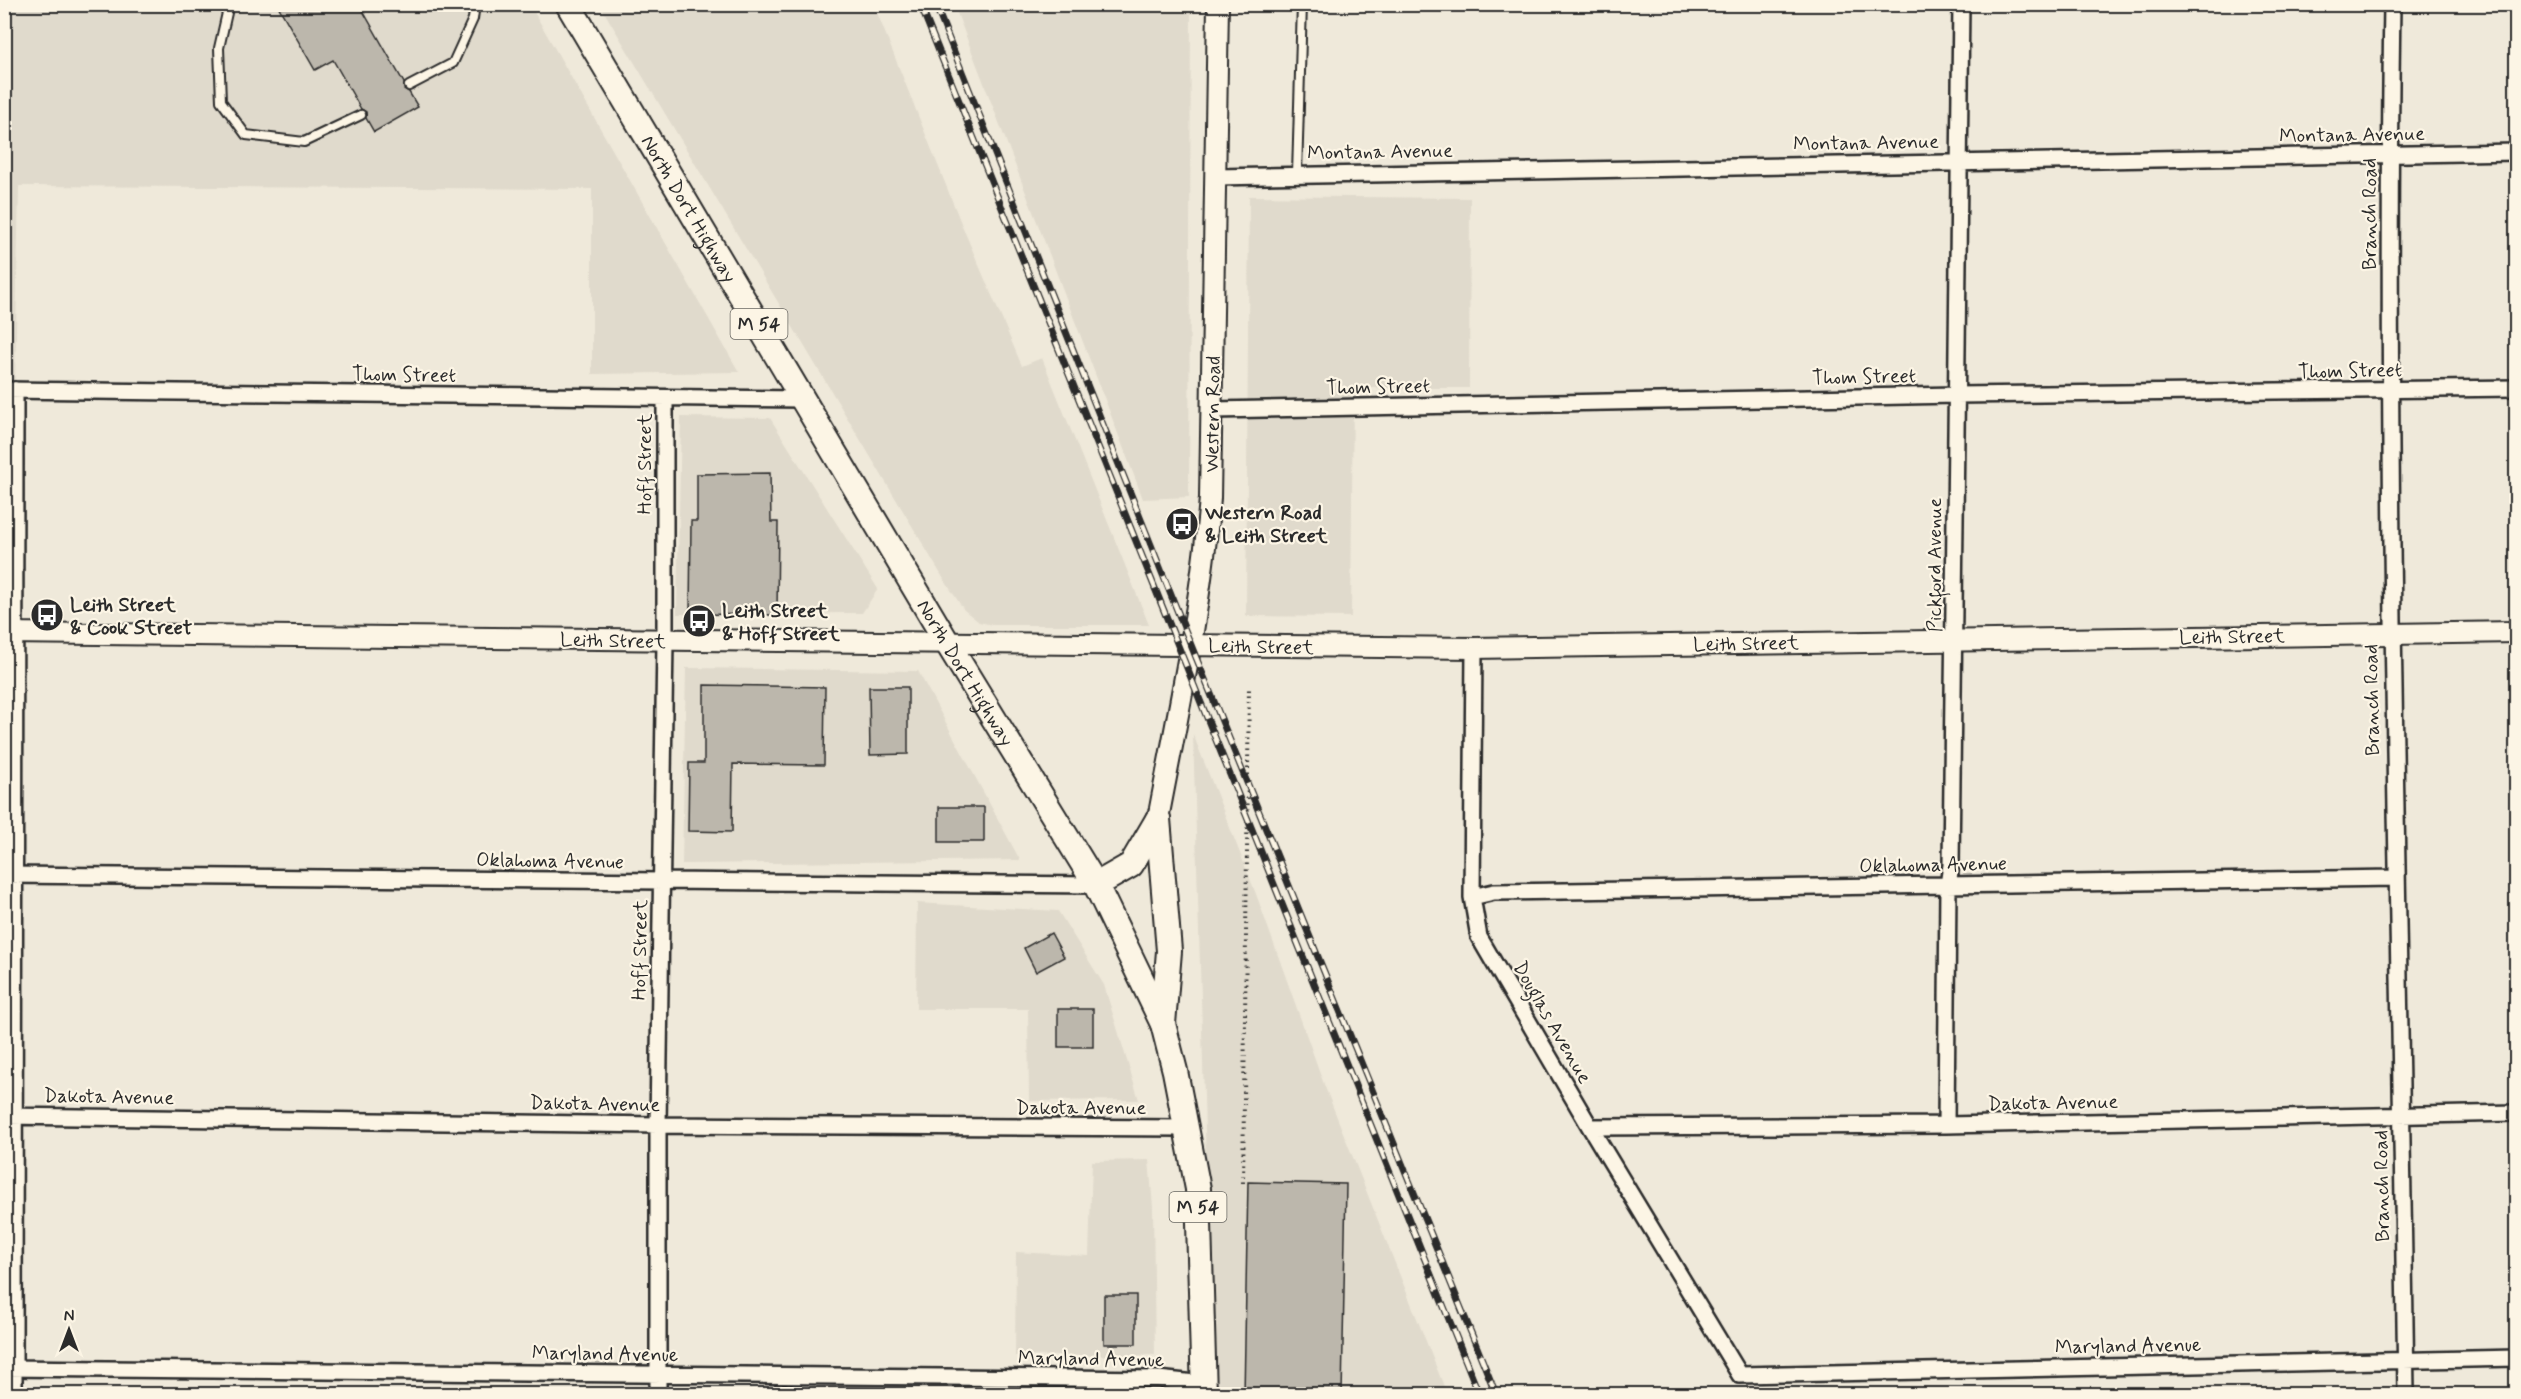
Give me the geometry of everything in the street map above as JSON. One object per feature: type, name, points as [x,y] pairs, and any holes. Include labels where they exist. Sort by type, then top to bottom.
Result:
[{"type":"main road","name":"North Dort Highway","points":[[568,4],[948,644],[1096,885],[1162,1024],[1175,1071],[1198,1189],[1204,1389]]},
{"type":"main road","points":[[1096,885],[1131,865],[1158,819]]},
{"type":"main road","points":[[1158,819],[1169,951],[1162,1024]]},
{"type":"street","name":"Western Road","points":[[1158,819],[1191,645],[1207,529],[1212,410],[1218,4]]},
{"type":"street","name":"Pickford Avenue","points":[[1946,1125],[1948,885],[1952,865],[1961,4]]},
{"type":"street","name":"Branch Road","points":[[2392,4],[2391,633],[2406,1395]]},
{"type":"street","name":"Montana Avenue","points":[[1216,177],[2517,152]]},
{"type":"street","name":"Thom Street","points":[[1212,410],[1956,395],[2517,388]]},
{"type":"street","name":"Thom Street","points":[[10,390],[804,399]]},
{"type":"street","points":[[10,390],[9,1368],[14,1395]]},
{"type":"street","name":"Hoff Street","points":[[658,1395],[658,1125],[665,641],[665,398]]},
{"type":"street","name":"Leith Street","points":[[9,633],[1474,648],[2517,632]]},
{"type":"street","name":"Douglas Avenue","points":[[1474,648],[1472,897],[1479,937],[1740,1376]]},
{"type":"street","name":"Oklahoma Avenue","points":[[9,875],[1096,885]]},
{"type":"street","name":"Oklahoma Avenue","points":[[1472,897],[1494,892],[2395,878]]},
{"type":"street","name":"Dakota Avenue","points":[[1590,1127],[1946,1125],[2517,1113]]},
{"type":"street","name":"Dakota Avenue","points":[[9,1116],[658,1125],[1185,1128]]},
{"type":"street","name":"Maryland Avenue","points":[[1740,1376],[2517,1358]]},
{"type":"street","name":"Maryland Avenue","points":[[9,1368],[1158,1379],[1204,1389]]},
{"type":"lane","points":[[229,4],[219,48],[221,101],[246,135],[304,142],[361,115]]},
{"type":"lane","points":[[409,86],[453,63],[473,19],[475,4]]},
{"type":"lane","points":[[1297,174],[1302,4]]},
{"type":"path","points":[[1243,1183],[1249,686]]},
{"type":"shaded area","points":[[5,4],[530,5],[739,372],[592,374],[592,189],[19,186],[15,381],[5,381]]},
{"type":"shaded area","points":[[600,5],[874,5],[963,228],[1022,366],[1042,358],[1149,625],[993,625],[979,622],[964,610]]},
{"type":"shaded area","points":[[954,5],[1191,5],[1189,497],[1143,499]]},
{"type":"shaded area","points":[[1249,196],[1470,198],[1469,388],[1353,388],[1351,617],[1246,616]]},
{"type":"shaded area","points":[[681,417],[770,418],[878,589],[862,613],[677,614]]},
{"type":"shaded area","points":[[686,668],[918,671],[1020,860],[682,864]]},
{"type":"shaded area","points":[[1193,734],[1256,894],[1325,1087],[1447,1394],[1213,1394]]},
{"type":"shaded area","points":[[917,903],[1058,911],[1104,985],[1139,1100],[1029,1101],[1028,1009],[916,1009]]},
{"type":"shaded area","points":[[1149,1160],[1153,1207],[1155,1355],[1015,1356],[1016,1252],[1089,1256],[1092,1161]]},
{"type":"building","points":[[277,4],[359,4],[404,83],[404,89],[409,92],[418,107],[374,132],[366,118],[366,112],[361,109],[333,60],[315,70]]},
{"type":"building","points":[[770,473],[771,522],[778,522],[777,615],[690,614],[691,521],[697,521],[697,474]]},
{"type":"building","points":[[704,685],[825,687],[824,765],[733,764],[732,832],[688,831],[689,763],[704,763]]},
{"type":"building","points":[[869,687],[908,687],[908,754],[870,755]]},
{"type":"building","points":[[939,807],[984,807],[984,842],[939,842]]},
{"type":"building","points":[[1051,933],[1064,957],[1036,972],[1024,948]]},
{"type":"building","points":[[1058,1009],[1093,1009],[1093,1047],[1058,1047]]},
{"type":"building","points":[[1248,1182],[1346,1184],[1342,1395],[1244,1395]]},
{"type":"building","points":[[1104,1295],[1136,1295],[1136,1344],[1104,1344]]},
{"type":"railway","points":[[920,4],[1479,1394]]},
{"type":"railway","points":[[935,4],[1191,645],[1496,1394]]},
{"type":"place","name":"Western Road & Leith Street","points":[[1182,524]]},
{"type":"place","name":"Leith Street & Cook Street","points":[[47,615]]},
{"type":"place","name":"Leith Street & Hoff Street","points":[[699,621]]}]
